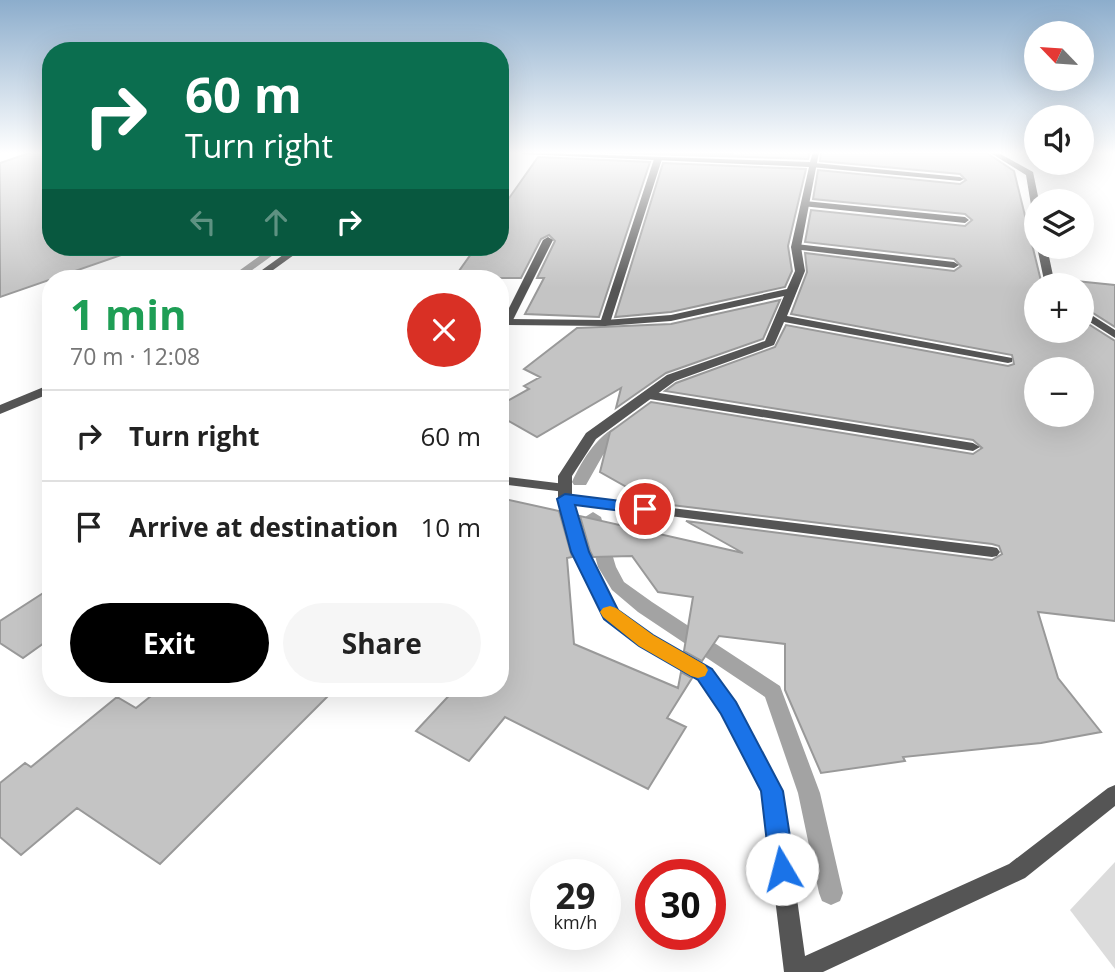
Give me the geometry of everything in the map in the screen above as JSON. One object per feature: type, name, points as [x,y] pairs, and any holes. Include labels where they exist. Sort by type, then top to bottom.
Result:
[{"type":"street","points":[[605,323],[646,197]]},
{"type":"street","points":[[806,197],[796,247],[800,271],[770,343],[671,378],[591,436],[565,476],[565,494],[580,552],[611,615],[646,640],[705,674],[729,708],[772,791],[797,972],[1017,871],[1115,794]]},
{"type":"street","points":[[805,204],[965,220]]},
{"type":"street","points":[[509,311],[548,240]]},
{"type":"street","points":[[796,247],[954,265]]},
{"type":"street","points":[[267,270],[287,256]]},
{"type":"street","points":[[509,322],[605,323],[671,318],[793,291]]},
{"type":"street","points":[[779,318],[1008,360]]},
{"type":"street","points":[[1094,320],[1115,335]]},
{"type":"street","points":[[0,410],[42,392]]},
{"type":"street","points":[[647,395],[973,447]]},
{"type":"street","points":[[509,482],[565,494],[992,552]]},
{"type":"shaded area","points":[[1115,862],[1115,969],[1070,910]]},
{"type":"building","points":[[0,197],[42,197],[42,256],[118,256],[78,270],[42,270],[42,282],[0,297]]},
{"type":"building","points":[[638,197],[599,317],[525,314],[544,278],[537,278],[555,241],[549,235],[541,239],[521,278],[509,278],[509,270],[460,270],[470,256],[509,256],[509,198]]},
{"type":"building","points":[[652,197],[799,197],[788,246],[792,271],[785,287],[671,312],[615,317]]},
{"type":"building","points":[[1020,197],[1024,212],[1024,259],[1036,259],[1039,273],[1024,273],[1024,343],[1094,343],[1094,328],[1115,341],[1115,621],[1038,612],[1058,678],[1101,732],[1041,743],[903,757],[905,761],[821,773],[785,690],[785,644],[719,636],[702,661],[684,651],[693,597],[658,592],[632,556],[593,557],[580,516],[743,553],[686,521],[992,560],[1002,554],[999,546],[992,544],[655,503],[600,472],[610,432],[651,402],[973,454],[982,448],[973,440],[665,391],[676,383],[775,347],[786,325],[1008,366],[1014,364],[1012,355],[791,314],[807,272],[805,253],[954,271],[961,266],[954,259],[805,242],[811,210],[965,226],[972,220],[965,214],[813,199]]},
{"type":"building","points":[[1094,283],[1115,285],[1115,327],[1094,314]]},
{"type":"building","points":[[780,300],[763,339],[666,373],[616,408],[621,388],[537,437],[509,421],[509,400],[529,389],[524,386],[540,377],[524,369],[577,328],[671,324]]},
{"type":"building","points":[[509,500],[559,511],[572,557],[567,558],[574,644],[678,688],[681,672],[692,678],[667,718],[686,727],[648,789],[505,717],[469,761],[416,731],[448,697],[509,697]]},
{"type":"building","points":[[42,594],[42,644],[23,658],[0,643],[0,621]]},
{"type":"building","points":[[117,697],[136,708],[150,697],[327,697],[160,864],[77,808],[21,855],[0,837],[0,783],[25,763],[31,767]]},
{"type":"waterway","points":[[246,270],[266,256]]},
{"type":"waterway","points":[[580,482],[598,452],[624,428]]},
{"type":"waterway","points":[[593,517],[607,567],[618,586],[773,692],[809,793],[831,893]]},
{"type":"slow traffic","points":[[610,612],[646,640],[698,670]]},
{"type":"route","points":[[645,509],[565,499],[580,552],[611,615],[646,640],[705,674],[729,708],[772,791],[782,869]]}]
